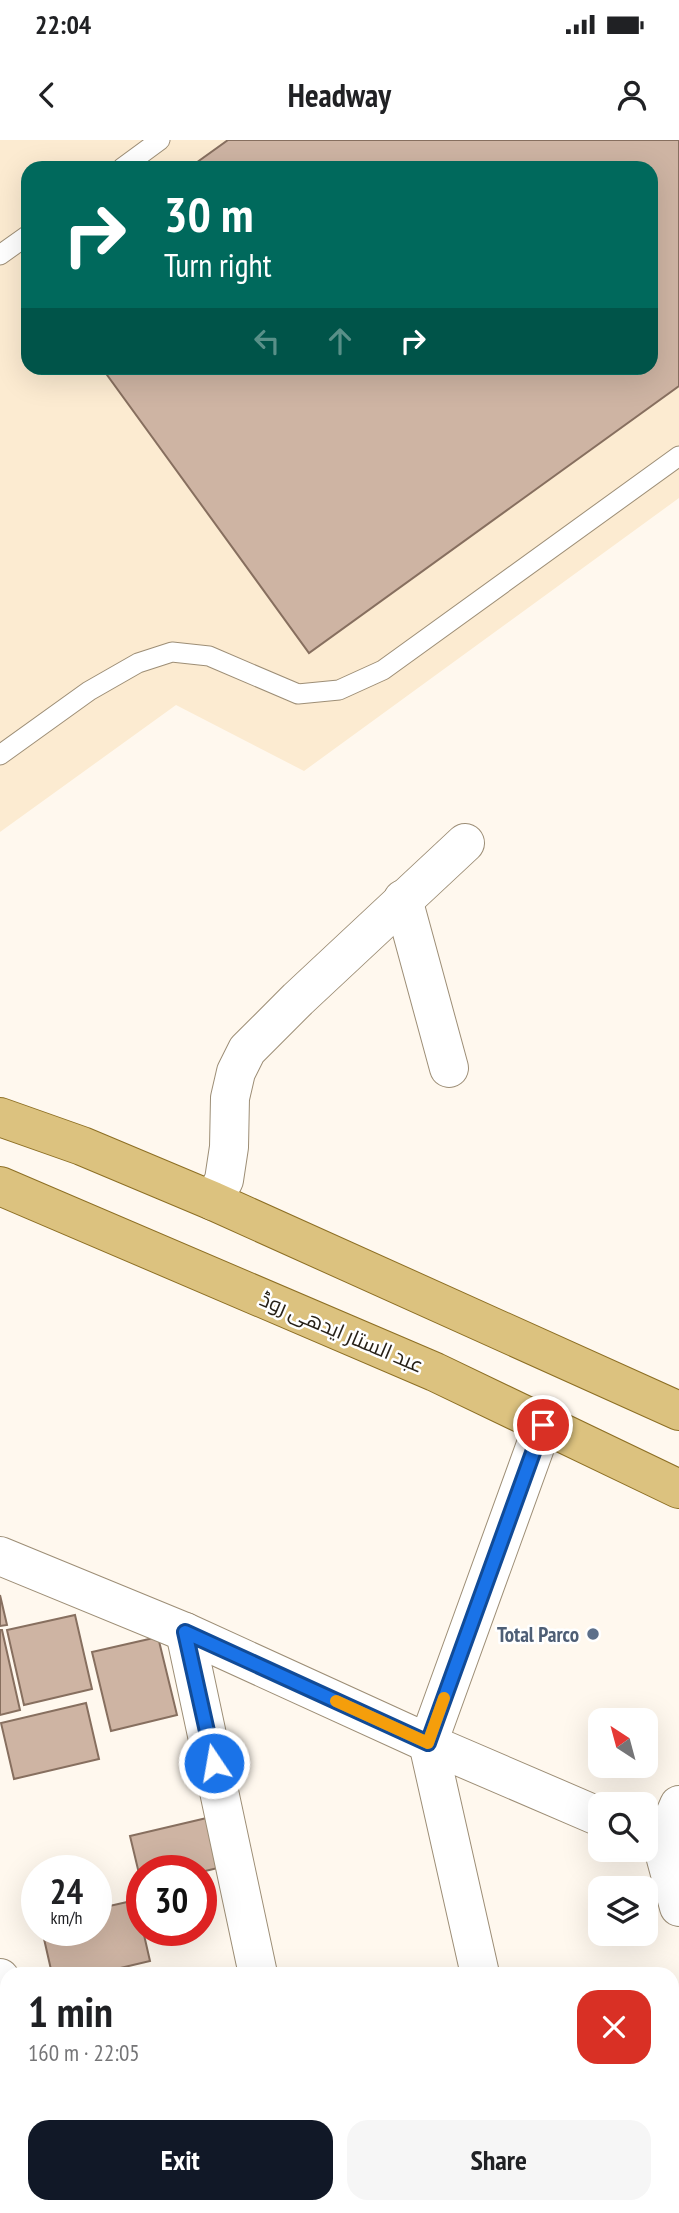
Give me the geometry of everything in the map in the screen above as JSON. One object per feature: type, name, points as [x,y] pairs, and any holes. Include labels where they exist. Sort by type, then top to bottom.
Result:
[{"type":"main road","points":[[0,1118],[82,1146],[213,1201],[679,1411]]},
{"type":"main road","name":"عبد الستار ایدھی روڈ","points":[[0,1186],[435,1372],[679,1489]]},
{"type":"street","points":[[213,1201],[223,1180],[229,1147],[230,1098],[236,1072],[247,1050],[465,843]]},
{"type":"street","points":[[403,899],[449,1068]]},
{"type":"street","points":[[478,1967],[428,1743],[543,1425]]},
{"type":"street","points":[[0,1556],[185,1632],[428,1743],[588,1812]]},
{"type":"street","points":[[185,1632],[257,1967]]},
{"type":"street","points":[[679,1805],[662,1844],[679,1907]]},
{"type":"lane","points":[[132,161],[160,140]]},
{"type":"lane","points":[[0,255],[21,241]]},
{"type":"lane","points":[[0,755],[89,691],[138,663],[172,652],[209,656],[298,694],[339,690],[383,670],[679,456]]},
{"type":"shaded area","points":[[0,140],[679,140],[679,498],[304,771],[176,705],[0,832]]},
{"type":"building","points":[[228,140],[679,140],[679,386],[309,653],[107,375],[658,375],[658,161],[199,161]]},
{"type":"building","points":[[0,1595],[7,1625],[0,1626]]},
{"type":"building","points":[[75,1615],[92,1689],[24,1705],[7,1630]]},
{"type":"building","points":[[0,1630],[20,1710],[0,1715]]},
{"type":"building","points":[[158,1637],[177,1715],[111,1731],[92,1652]]},
{"type":"building","points":[[86,1703],[99,1759],[14,1779],[1,1723]]},
{"type":"building","points":[[211,1817],[222,1867],[217,1868],[217,1855],[135,1855],[130,1836]]},
{"type":"building","points":[[126,1902],[126,1946],[147,1946],[150,1961],[125,1967],[50,1967],[46,1946],[112,1946],[112,1905]]},
{"type":"slow traffic","points":[[336,1701],[428,1743],[444,1698]]},
{"type":"place","name":"Total Parco","points":[[593,1634]]},
{"type":"route","points":[[214,1763],[185,1632],[428,1743],[543,1425]]}]
